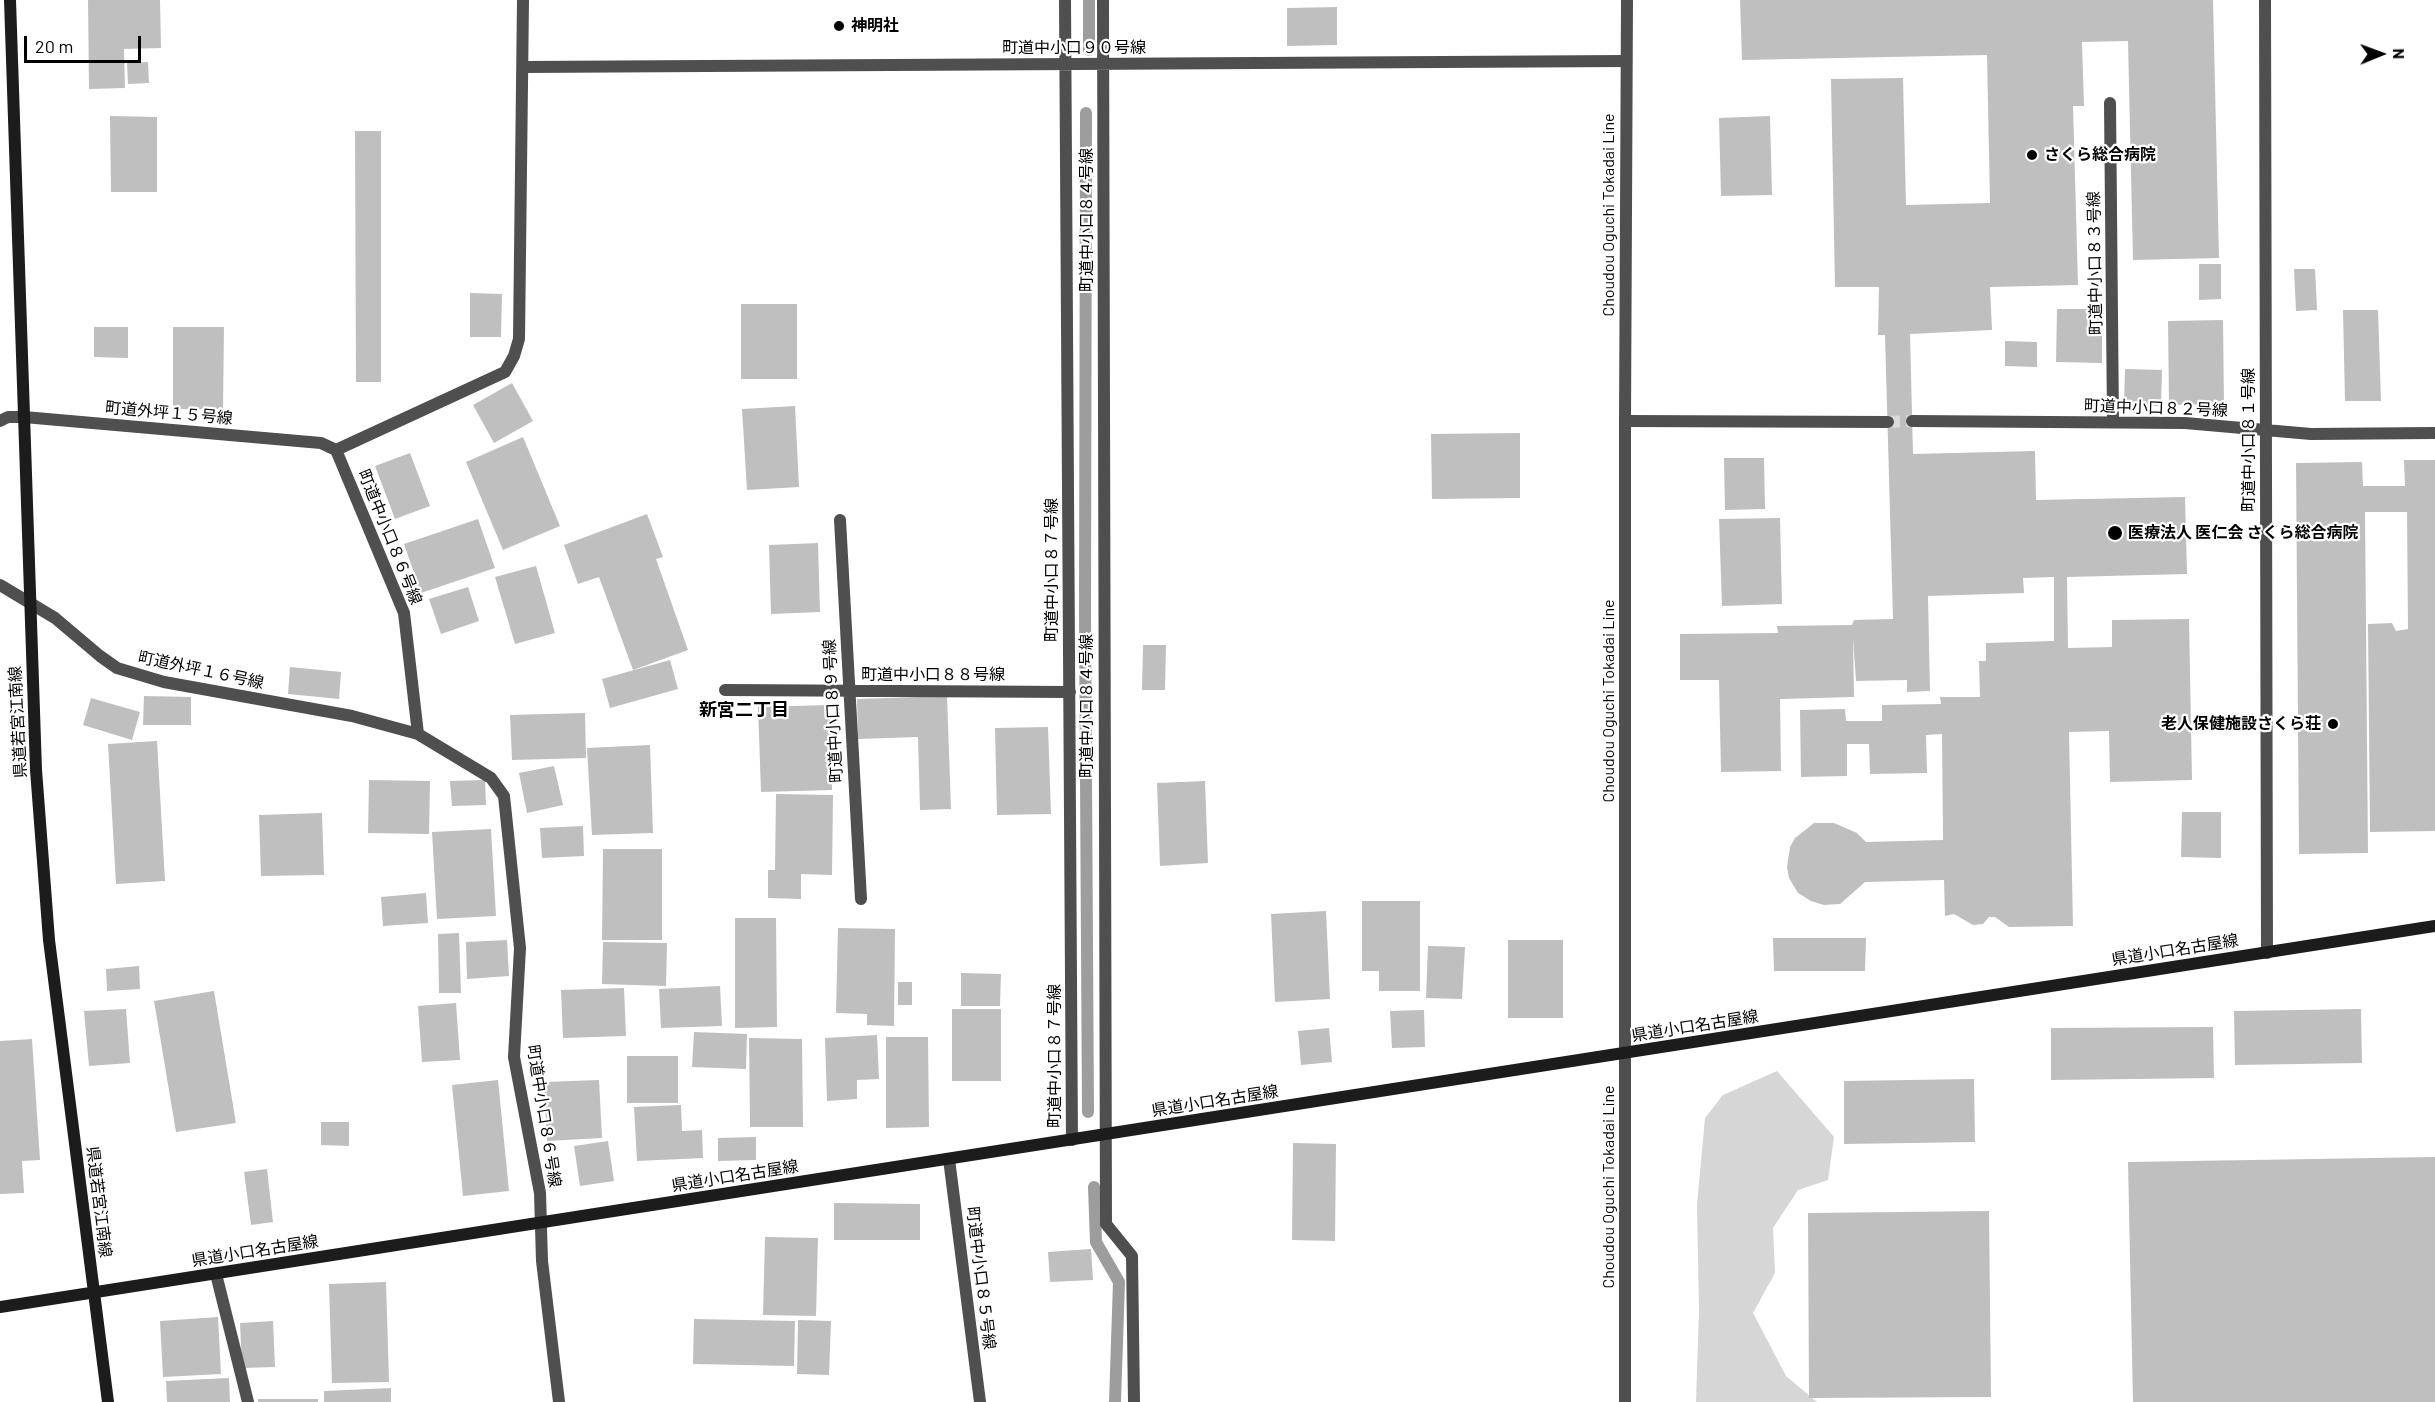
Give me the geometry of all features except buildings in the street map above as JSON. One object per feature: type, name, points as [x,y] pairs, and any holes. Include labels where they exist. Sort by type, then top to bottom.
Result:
[{"type":"main road","name":"県道若宮江南線","points":[[10,0],[36,770],[49,940],[108,1402]]},
{"type":"main road","name":"県道小口名古屋線","points":[[0,1307],[2435,926]]},
{"type":"street","points":[[336,450],[505,372],[514,356],[519,339],[523,0]]},
{"type":"street","name":"町道中小口８７号線","points":[[1065,0],[1072,1140]]},
{"type":"street","name":"町道中小口８４号線","points":[[1103,0],[1104,1135],[1106,1224],[1132,1256],[1134,1402]]},
{"type":"street","name":"Choudou Oguchi Tokadai Line","points":[[1625,1402],[1627,0]]},
{"type":"street","name":"町道中小口８１号線","points":[[2265,0],[2267,953]]},
{"type":"street","name":"町道中小口９０号線","points":[[523,68],[1626,61]]},
{"type":"street","name":"町道中小口８３号線","points":[[2110,103],[2113,422]]},
{"type":"street","name":"町道外坪１５号線","points":[[0,421],[8,417],[24,417],[321,443],[336,450]]},
{"type":"street","points":[[1625,421],[1888,422]]},
{"type":"street","name":"町道中小口８２号線","points":[[1912,421],[2185,423],[2311,434],[2435,433]]},
{"type":"street","name":"町道中小口８６号線","points":[[336,450],[404,613],[418,734],[491,778],[504,796],[520,948],[514,1057],[540,1193],[542,1261],[559,1402]]},
{"type":"street","name":"町道中小口８９号線","points":[[840,520],[861,899]]},
{"type":"street","name":"町道外坪１６号線","points":[[0,585],[55,618],[100,657],[117,668],[164,682],[352,716],[418,734]]},
{"type":"street","name":"町道中小口８８号線","points":[[725,690],[1070,692]]},
{"type":"street","name":"町道中小口８５号線","points":[[948,1159],[980,1402]]},
{"type":"street","points":[[216,1274],[248,1402]]},
{"type":"shaded area","points":[[1777,1071],[1834,1137],[1828,1180],[1798,1190],[1773,1228],[1775,1273],[1753,1313],[1786,1376],[1817,1402],[1696,1402],[1699,1311],[1697,1205],[1705,1118],[1723,1095]]},
{"type":"waterway","points":[[1089,0],[1089,50]]},
{"type":"waterway","points":[[1086,113],[1085,612],[1088,1112]]},
{"type":"waterway","points":[[1094,1187],[1096,1242],[1119,1282],[1115,1402]]},
{"type":"tunnel","points":[[1888,422],[1912,421]]},
{"type":"place","name":"神明社","points":[[839,26]]},
{"type":"place","name":"さくら総合病院","points":[[2032,155]]},
{"type":"place","name":"医療法人 医仁会 さくら総合病院","points":[[2115,533]]},
{"type":"place","name":"老人保健施設さくら荘","points":[[2333,724]]},
{"type":"district","name":"新宮二丁目","points":[[744,710]]}]
